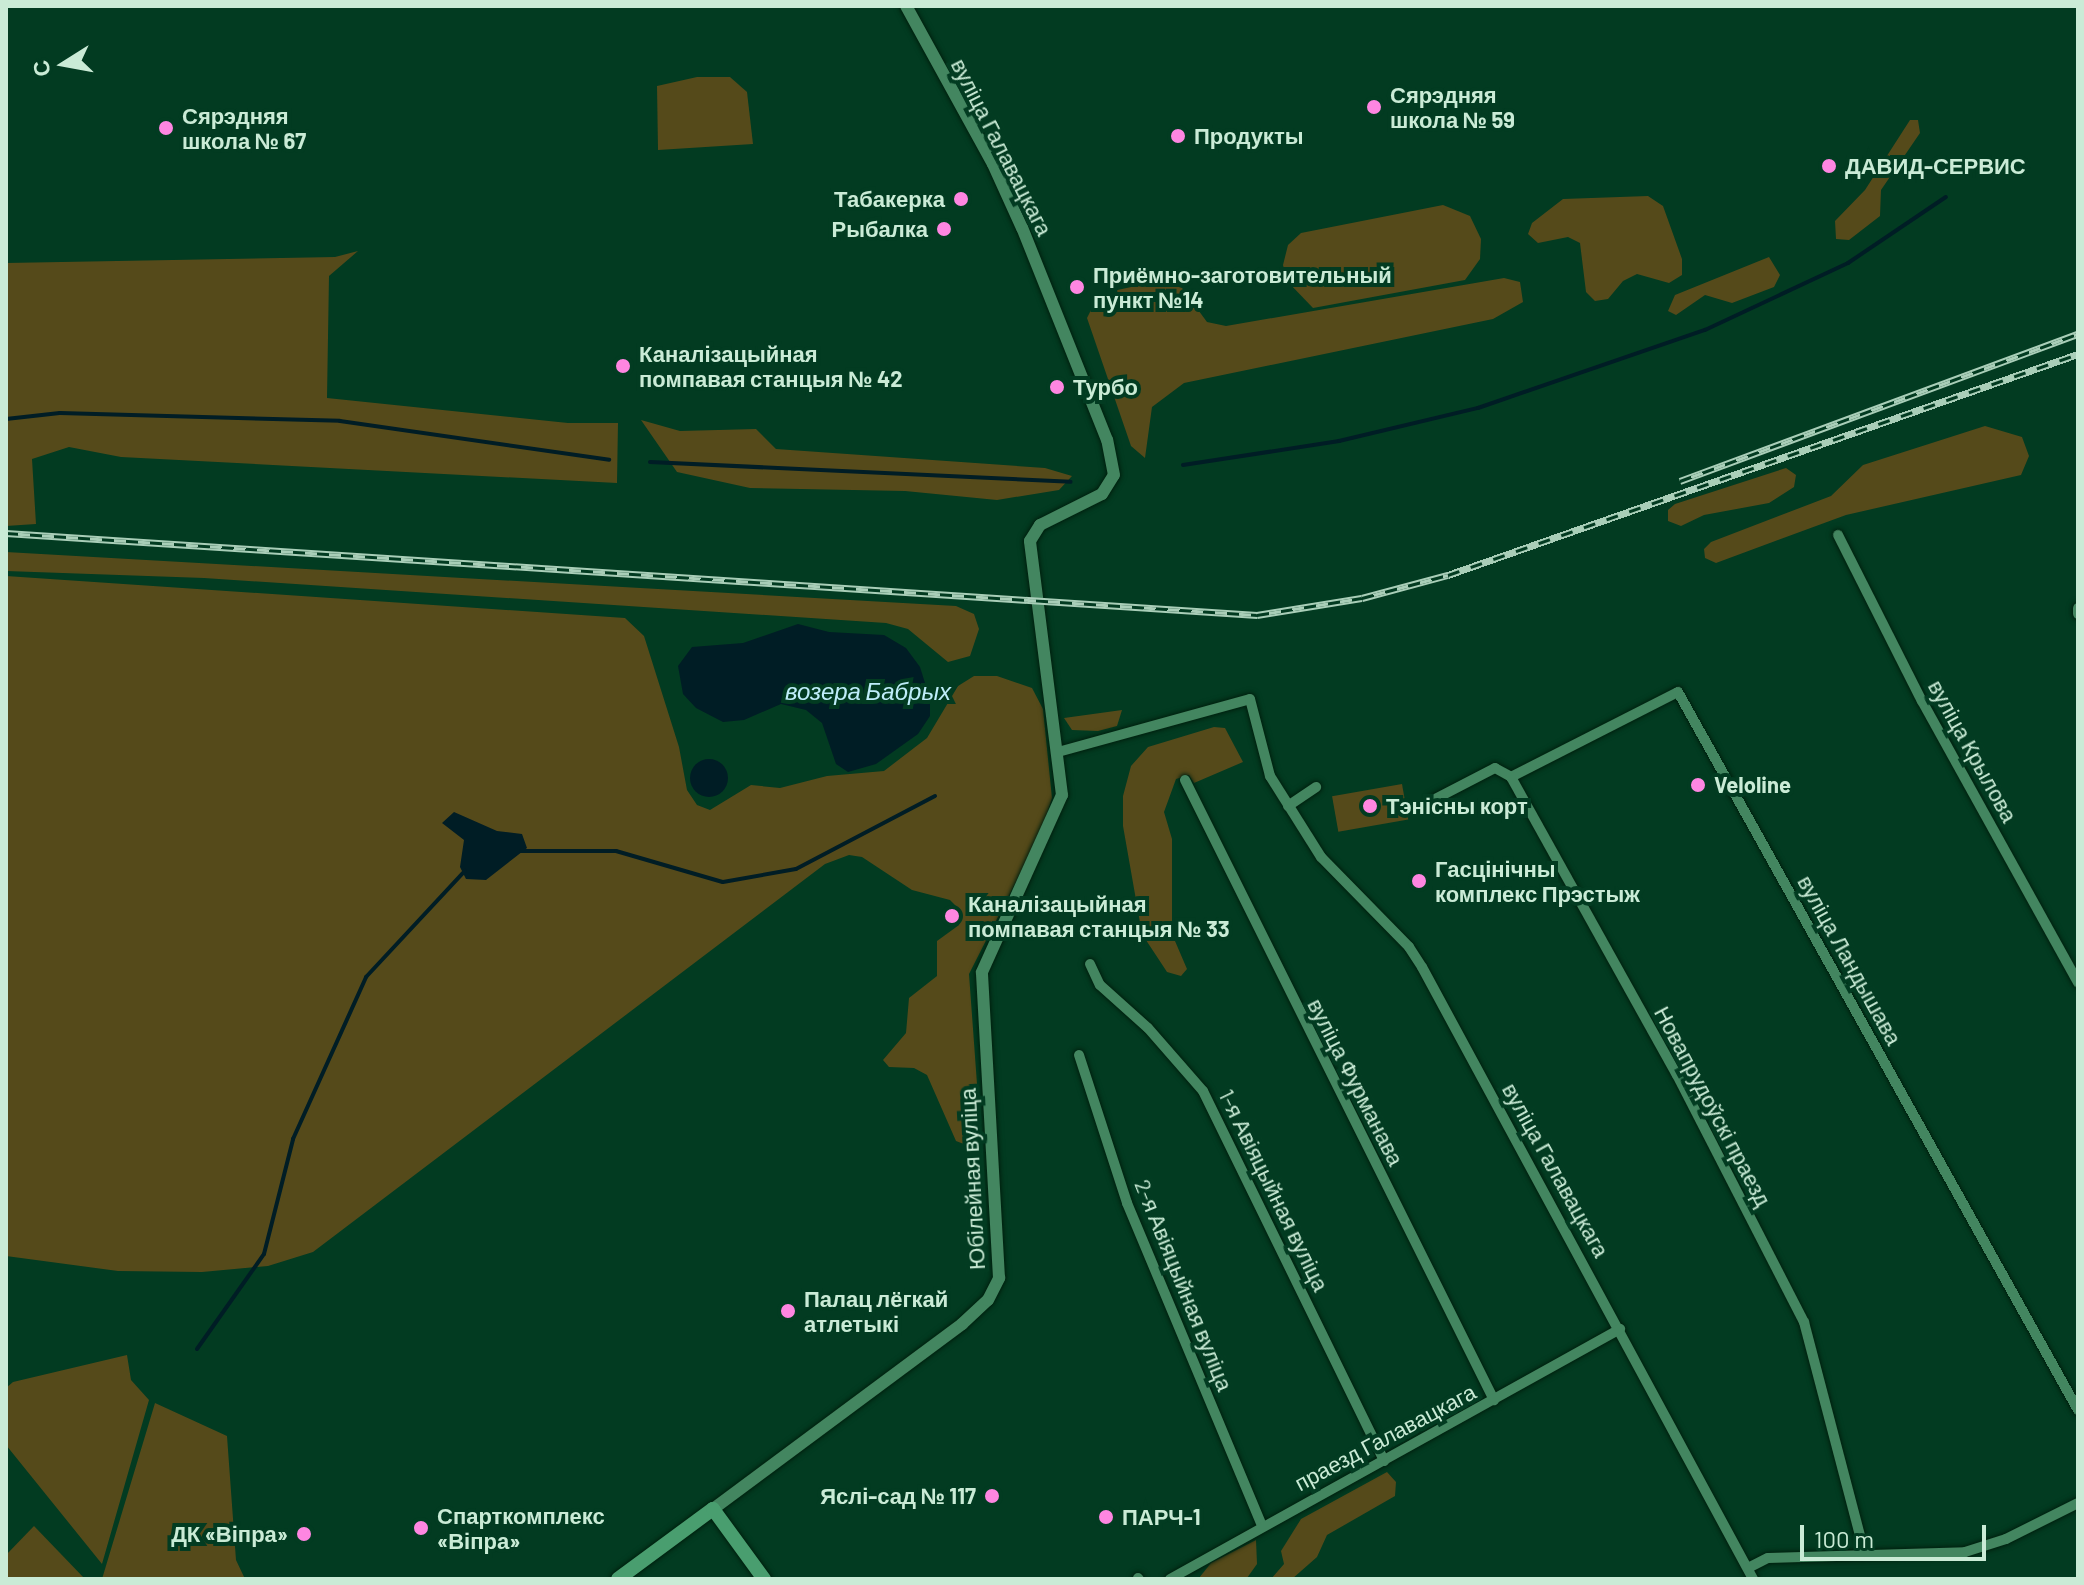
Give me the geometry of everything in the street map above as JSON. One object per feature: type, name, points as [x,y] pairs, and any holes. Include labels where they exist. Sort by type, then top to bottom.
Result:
[{"type":"main road","name":"Юбілейная вуліца","points":[[618,1579],[713,1509]]},
{"type":"main road","points":[[713,1509],[764,1579]]},
{"type":"street","name":"вуліца Галавацкага","points":[[906,6],[999,177],[1113,458],[1114,475],[1105,492],[1040,525],[1030,541],[1058,752],[1250,699],[1266,767],[1288,806],[1321,857],[1409,947],[1422,967],[1753,1579]]},
{"type":"street","name":"вуліца Крылова","points":[[1838,535],[1922,701],[2078,983]]},
{"type":"street","name":"вуліца Ландышава","points":[[1511,777],[1678,692],[2078,1410]]},
{"type":"street","name":"Юбілейная вуліца","points":[[713,1509],[962,1324],[994,1290],[1002,1258],[982,972],[1058,814],[1062,795],[1058,752]]},
{"type":"street","points":[[1433,800],[1495,768],[1511,777]]},
{"type":"street","name":"Новапрудоўскі праезд","points":[[1511,777],[1677,1075],[1804,1322],[1865,1554]]},
{"type":"street","name":"вуліца Фурманава","points":[[1185,780],[1494,1400]]},
{"type":"street","points":[[1288,806],[1316,787]]},
{"type":"street","name":"1-я Авіяцыйная вуліца","points":[[1090,964],[1100,985],[1148,1028],[1203,1091],[1384,1461]]},
{"type":"street","name":"2-я Авіяцыйная вуліца","points":[[1079,1055],[1127,1203],[1262,1526]]},
{"type":"street","name":"праезд Галавацкага","points":[[1170,1579],[1620,1329]]},
{"type":"street","points":[[1748,1568],[1768,1558],[1988,1546],[2078,1503]]},
{"type":"shaded area","points":[[697,77],[730,77],[747,92],[753,144],[658,150],[657,86]]},
{"type":"shaded area","points":[[1910,120],[1918,120],[1920,133],[1881,190],[1880,216],[1849,240],[1836,239],[1835,221],[1865,190]]},
{"type":"shaded area","points":[[1648,196],[1663,206],[1682,259],[1682,275],[1669,283],[1637,274],[1623,281],[1608,299],[1595,301],[1586,292],[1580,243],[1568,237],[1538,243],[1528,234],[1532,223],[1563,199]]},
{"type":"shaded area","points":[[1443,205],[1470,216],[1481,239],[1480,259],[1465,280],[1313,308],[1287,281],[1283,265],[1288,245],[1301,233]]},
{"type":"shaded area","points":[[358,251],[329,276],[327,398],[568,423],[618,423],[617,483],[121,457],[69,447],[32,459],[36,524],[6,526],[6,263],[335,257]]},
{"type":"shaded area","points":[[1769,257],[1780,275],[1774,287],[1732,303],[1705,295],[1676,315],[1668,311],[1675,295]]},
{"type":"shaded area","points":[[1504,278],[1520,282],[1523,302],[1493,319],[1184,383],[1152,407],[1145,458],[1131,446],[1087,318],[1099,294],[1159,281],[1182,288],[1207,322],[1226,326]]},
{"type":"shaded area","points":[[641,420],[680,431],[756,429],[776,449],[1045,468],[1072,476],[1059,490],[997,500],[905,491],[750,488],[677,472]]},
{"type":"shaded area","points":[[1985,426],[2022,437],[2029,456],[2021,475],[1846,515],[1716,563],[1705,558],[1704,549],[1711,542],[1831,496],[1863,465]]},
{"type":"shaded area","points":[[1786,468],[1796,475],[1794,487],[1769,503],[1704,515],[1681,526],[1668,521],[1668,510],[1675,504]]},
{"type":"shaded area","points":[[6,552],[956,606],[974,614],[979,629],[970,656],[948,662],[908,629],[886,623],[204,578],[6,571]]},
{"type":"shaded area","points":[[6,576],[625,618],[644,636],[679,747],[687,790],[697,805],[710,810],[751,785],[780,788],[827,776],[884,771],[927,738],[958,686],[974,676],[997,676],[1032,688],[1043,709],[1052,798],[1040,834],[969,974],[980,1125],[976,1142],[969,1146],[956,1141],[927,1075],[914,1068],[889,1067],[883,1060],[906,1033],[909,998],[937,976],[937,941],[959,925],[961,911],[950,900],[912,890],[862,857],[849,855],[825,864],[313,1252],[268,1266],[202,1272],[118,1271],[6,1256]]},
{"type":"shaded area","points":[[1122,710],[1117,726],[1098,731],[1072,730],[1064,718]]},
{"type":"shaded area","points":[[1214,727],[1225,728],[1243,762],[1194,783],[1189,775],[1176,779],[1164,812],[1172,839],[1172,934],[1187,969],[1181,976],[1167,972],[1142,934],[1123,826],[1123,796],[1131,766],[1148,747]]},
{"type":"shaded area","name":"Тэнісны корт","points":[[1402,784],[1408,819],[1338,832],[1332,796]]},
{"type":"shaded area","points":[[127,1355],[131,1380],[149,1400],[102,1564],[6,1445],[6,1388],[13,1382]]},
{"type":"shaded area","points":[[155,1403],[227,1436],[236,1560],[245,1579],[102,1579]]},
{"type":"shaded area","points":[[1387,1472],[1396,1482],[1395,1496],[1327,1535],[1317,1557],[1292,1579],[1271,1579],[1284,1564],[1281,1551],[1301,1519]]},
{"type":"shaded area","points":[[34,1526],[85,1579],[6,1579],[6,1555]]},
{"type":"shaded area","points":[[1256,1540],[1257,1564],[1247,1578],[1199,1578],[1211,1563]]},
{"type":"water","name":"возера Бабрых","points":[[798,624],[829,632],[884,635],[906,648],[920,667],[930,699],[930,716],[918,734],[876,764],[848,772],[836,764],[822,723],[806,710],[781,704],[744,720],[723,722],[696,708],[683,694],[678,666],[692,647],[743,643]]},
{"type":"water","points":[[709,759],[723,764],[728,778],[723,792],[709,797],[695,792],[690,778],[695,764]]},
{"type":"water","points":[[454,812],[497,831],[522,834],[527,848],[486,880],[466,879],[460,867],[464,840],[442,823]]},
{"type":"waterway","points":[[1183,465],[1339,441],[1478,408],[1705,330],[1848,263],[1946,197]]},
{"type":"waterway","points":[[6,419],[60,413],[340,421],[609,460]]},
{"type":"waterway","points":[[650,462],[1071,482]]},
{"type":"waterway","points":[[521,851],[616,851],[723,882],[796,869],[935,796]]},
{"type":"waterway","points":[[197,1349],[264,1254],[293,1139],[366,977],[465,871]]},
{"type":"railway","points":[[1680,481],[2078,334]]},
{"type":"railway","points":[[6,533],[1257,615],[1362,598],[1448,575],[2078,354]]},
{"type":"place","name":"Сярэдняя школа № 59","points":[[1374,107]]},
{"type":"place","name":"Сярэдняя школа № 67","points":[[166,128]]},
{"type":"place","name":"Продукты","points":[[1178,136]]},
{"type":"place","name":"ДАВИД-СЕРВИС","points":[[1829,166]]},
{"type":"place","name":"Табакерка","points":[[961,199]]},
{"type":"place","name":"Рыбалка","points":[[944,229]]},
{"type":"place","name":"Приёмно-заготовительный пункт №14","points":[[1077,287]]},
{"type":"place","name":"Каналізацыйная помпавая станцыя № 42","points":[[623,366]]},
{"type":"place","name":"Турбо","points":[[1057,387]]},
{"type":"place","name":"Veloline","points":[[1698,785]]},
{"type":"place","name":"Тэнісны корт","points":[[1370,806]]},
{"type":"place","name":"Гасцінічны комплекс Прэстыж","points":[[1419,881]]},
{"type":"place","name":"Каналізацыйная помпавая станцыя № 33","points":[[952,916]]},
{"type":"place","name":"Палац лёгкай атлетыкі","points":[[788,1311]]},
{"type":"place","name":"Яслі-сад № 117","points":[[992,1496]]},
{"type":"place","name":"ПАРЧ-1","points":[[1106,1517]]},
{"type":"place","name":"Спарткомплекс «Віпра»","points":[[421,1528]]},
{"type":"place","name":"ДК «Віпра»","points":[[304,1534]]}]
